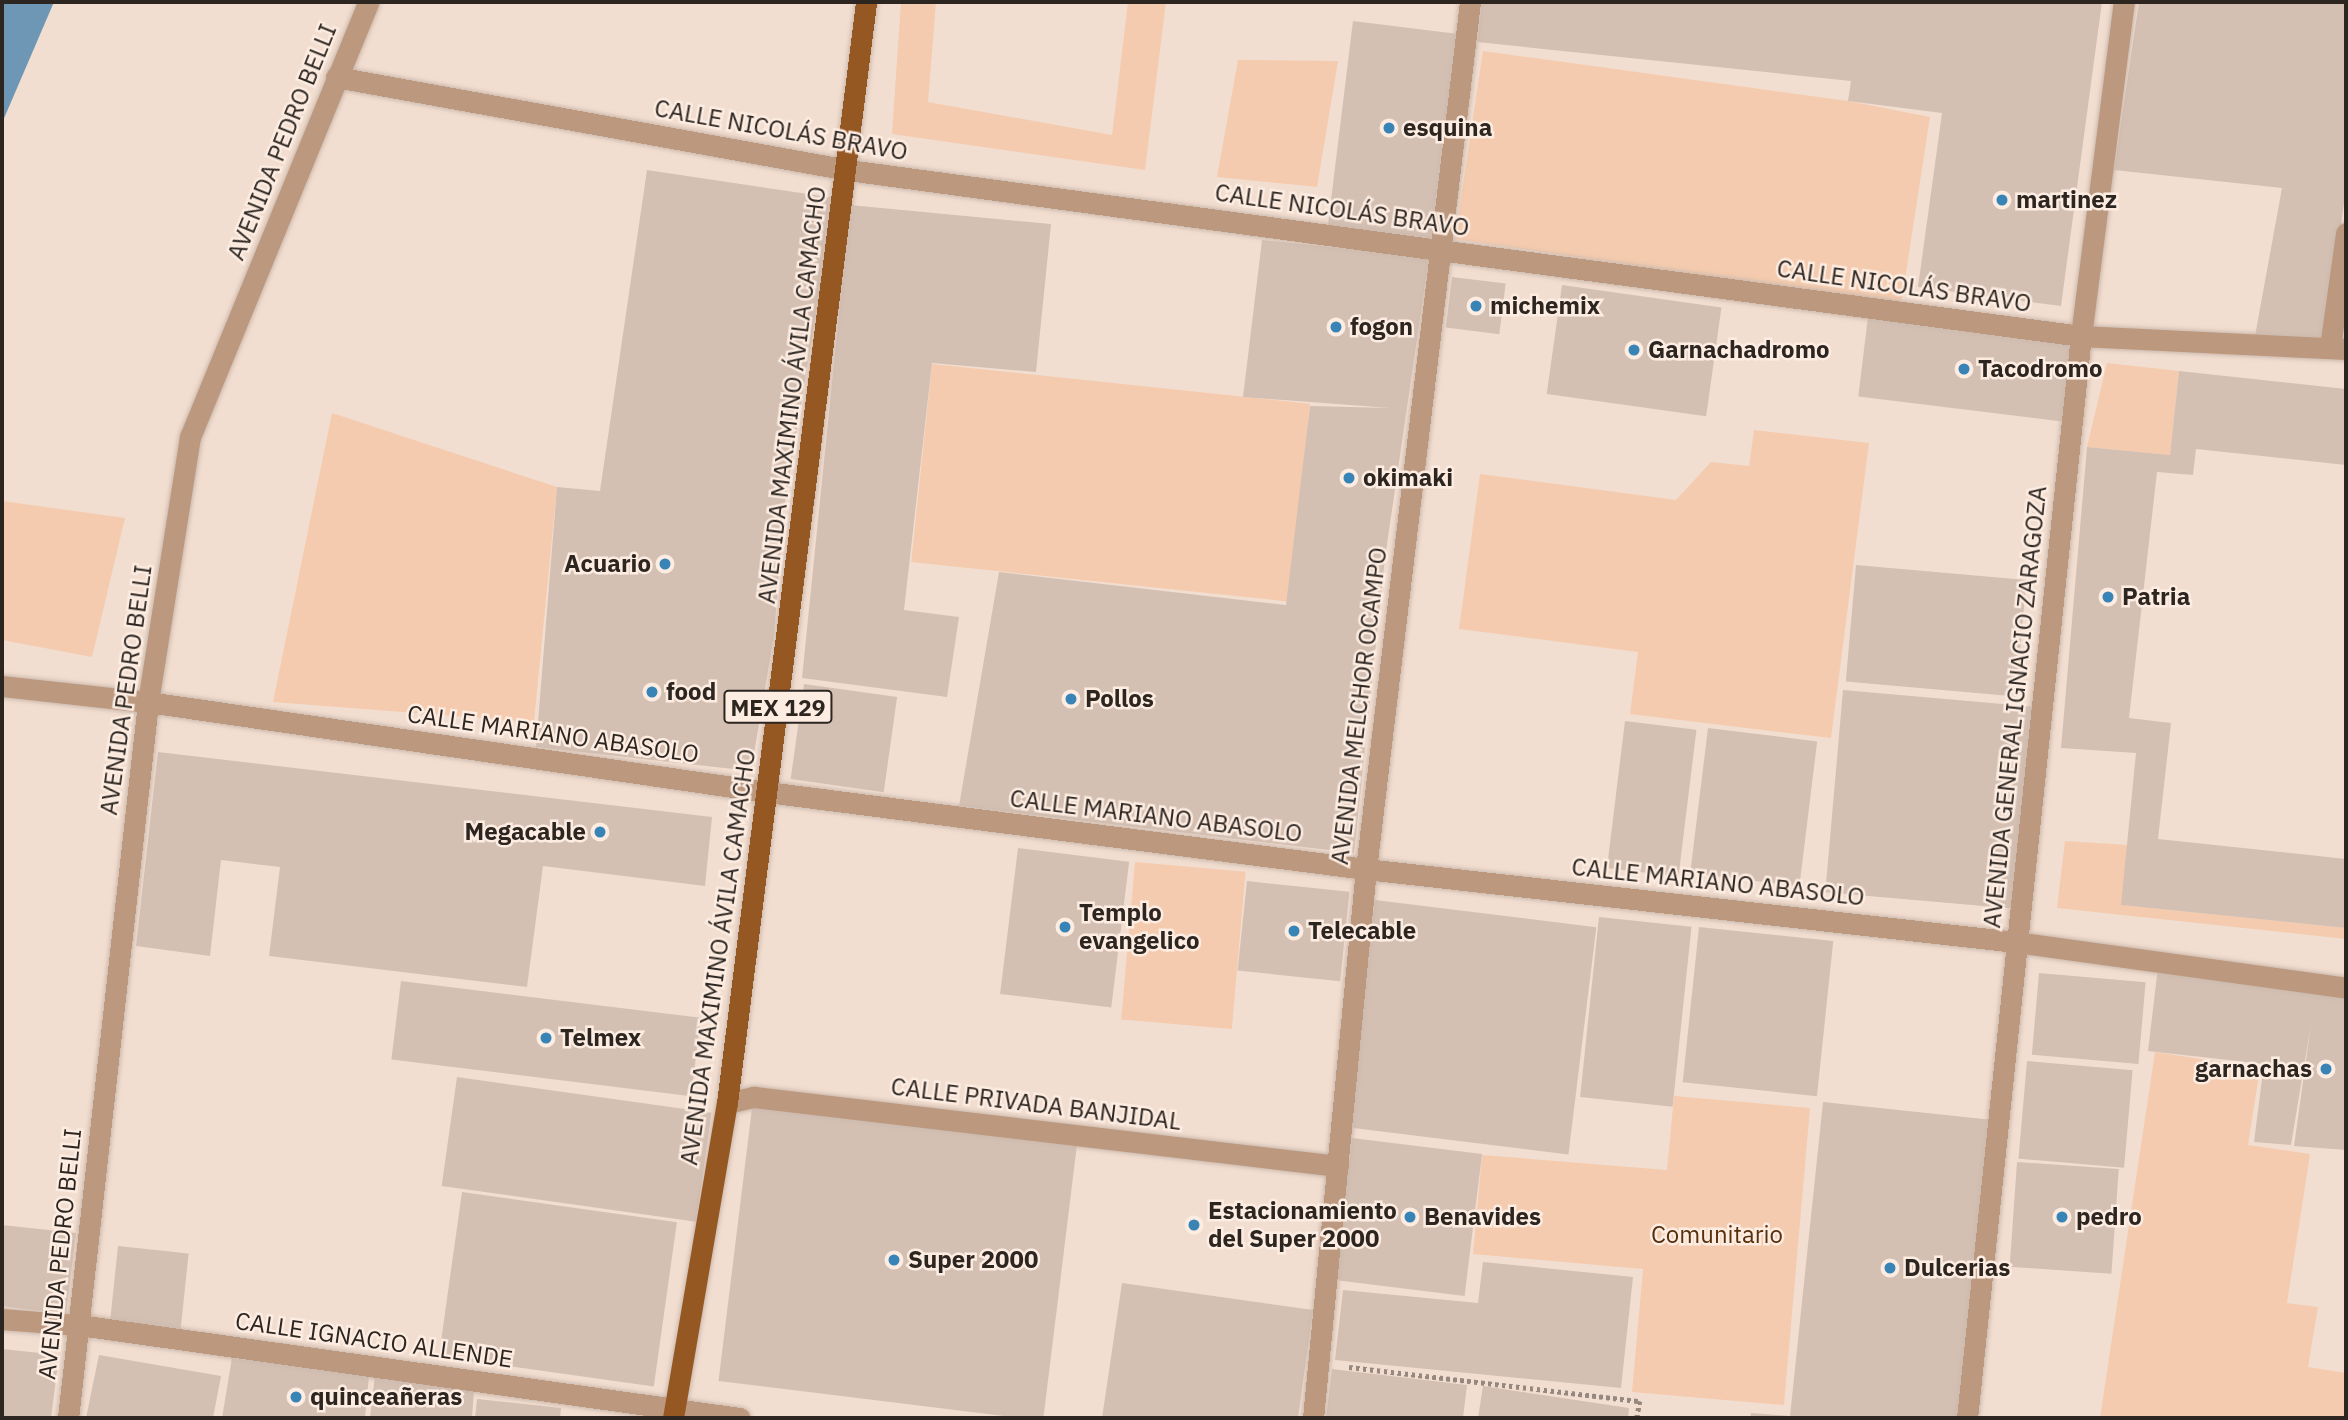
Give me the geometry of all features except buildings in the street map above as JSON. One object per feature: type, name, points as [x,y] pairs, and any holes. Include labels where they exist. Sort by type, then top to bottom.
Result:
[{"type":"main road","name":"AVENIDA MAXIMINO ÁVILA CAMACHO","points":[[674,1414],[727,1103],[848,170],[866,2]]},
{"type":"street","name":"AVENIDA PEDRO BELLI","points":[[68,1418],[148,702],[190,437],[368,2]]},
{"type":"street","name":"AVENIDA MELCHOR OCAMPO","points":[[1313,1418],[1366,869],[1470,2]]},
{"type":"street","name":"AVENIDA GENERAL IGNACIO ZARAGOZA","points":[[1968,1418],[2081,336],[2124,2]]},
{"type":"street","name":"CALLE NICOLÁS BRAVO","points":[[336,77],[848,170],[2081,336],[2338,348]]},
{"type":"street","points":[[2338,348],[2346,233]]},
{"type":"street","name":"CALLE MARIANO ABASOLO","points":[[2,686],[148,702],[767,792],[1366,869],[2017,942],[2346,988]]},
{"type":"street","name":"CALLE PRIVADA BANJIDAL","points":[[727,1103],[754,1097],[1338,1167]]},
{"type":"street","name":"CALLE IGNACIO ALLENDE","points":[[2,1319],[79,1325],[674,1414],[739,1418]]},
{"type":"path","points":[[1317,1363],[1640,1401],[1637,1418]]},
{"type":"green space","points":[[901,2],[936,2],[928,102],[1112,135],[1128,2],[1166,2],[1145,170],[892,134]]},
{"type":"green space","points":[[1483,51],[1848,101],[1930,117],[1901,305],[1455,239]]},
{"type":"green space","points":[[1238,60],[1338,61],[1317,187],[1217,177]]},
{"type":"green space","points":[[2107,363],[2179,371],[2170,455],[2087,447]]},
{"type":"green space","points":[[932,364],[1310,404],[1289,602],[911,562]]},
{"type":"green space","points":[[332,413],[557,487],[534,722],[273,702]]},
{"type":"green space","points":[[1754,430],[1869,443],[1831,738],[1630,714],[1638,652],[1459,629],[1480,474],[1676,500],[1711,462],[1749,466]]},
{"type":"green space","points":[[2,501],[125,518],[92,657],[2,640]]},
{"type":"green space","points":[[2065,841],[2128,845],[2122,905],[2346,928],[2346,939],[2057,908]]},
{"type":"green space","points":[[1135,862],[1246,872],[1232,1029],[1121,1019]]},
{"type":"green space","points":[[2155,1052],[2260,1068],[2248,1145],[2310,1154],[2287,1303],[2318,1307],[2308,1367],[2346,1373],[2346,1418],[2100,1418]]},
{"type":"green space","name":"Comunitario","points":[[1674,1096],[1810,1108],[1784,1405],[1632,1392],[1643,1269],[1473,1254],[1482,1155],[1667,1170]]},
{"type":"water","points":[[2,2],[54,2],[2,123]]},
{"type":"place","name":"esquina","points":[[1389,128]]},
{"type":"place","name":"martinez","points":[[2002,200]]},
{"type":"place","name":"michemix","points":[[1476,306]]},
{"type":"place","name":"fogon","points":[[1336,327]]},
{"type":"place","name":"Garnachadromo","points":[[1634,350]]},
{"type":"place","name":"Tacodromo","points":[[1964,369]]},
{"type":"place","name":"okimaki","points":[[1349,478]]},
{"type":"place","name":"Acuario","points":[[665,564]]},
{"type":"place","name":"Patria","points":[[2108,597]]},
{"type":"place","name":"food","points":[[652,692]]},
{"type":"place","name":"Pollos","points":[[1071,699]]},
{"type":"place","name":"Megacable","points":[[600,832]]},
{"type":"place","name":"Templo evangelico","points":[[1065,927]]},
{"type":"place","name":"Telecable","points":[[1294,931]]},
{"type":"place","name":"Telmex","points":[[546,1038]]},
{"type":"place","name":"garnachas","points":[[2326,1069]]},
{"type":"place","name":"Benavides","points":[[1410,1217]]},
{"type":"place","name":"pedro","points":[[2062,1217]]},
{"type":"place","name":"Estacionamiento del Super 2000","points":[[1194,1225]]},
{"type":"place","name":"Super 2000","points":[[894,1260]]},
{"type":"place","name":"Dulcerias","points":[[1890,1268]]},
{"type":"place","name":"quinceañeras","points":[[296,1397]]}]
